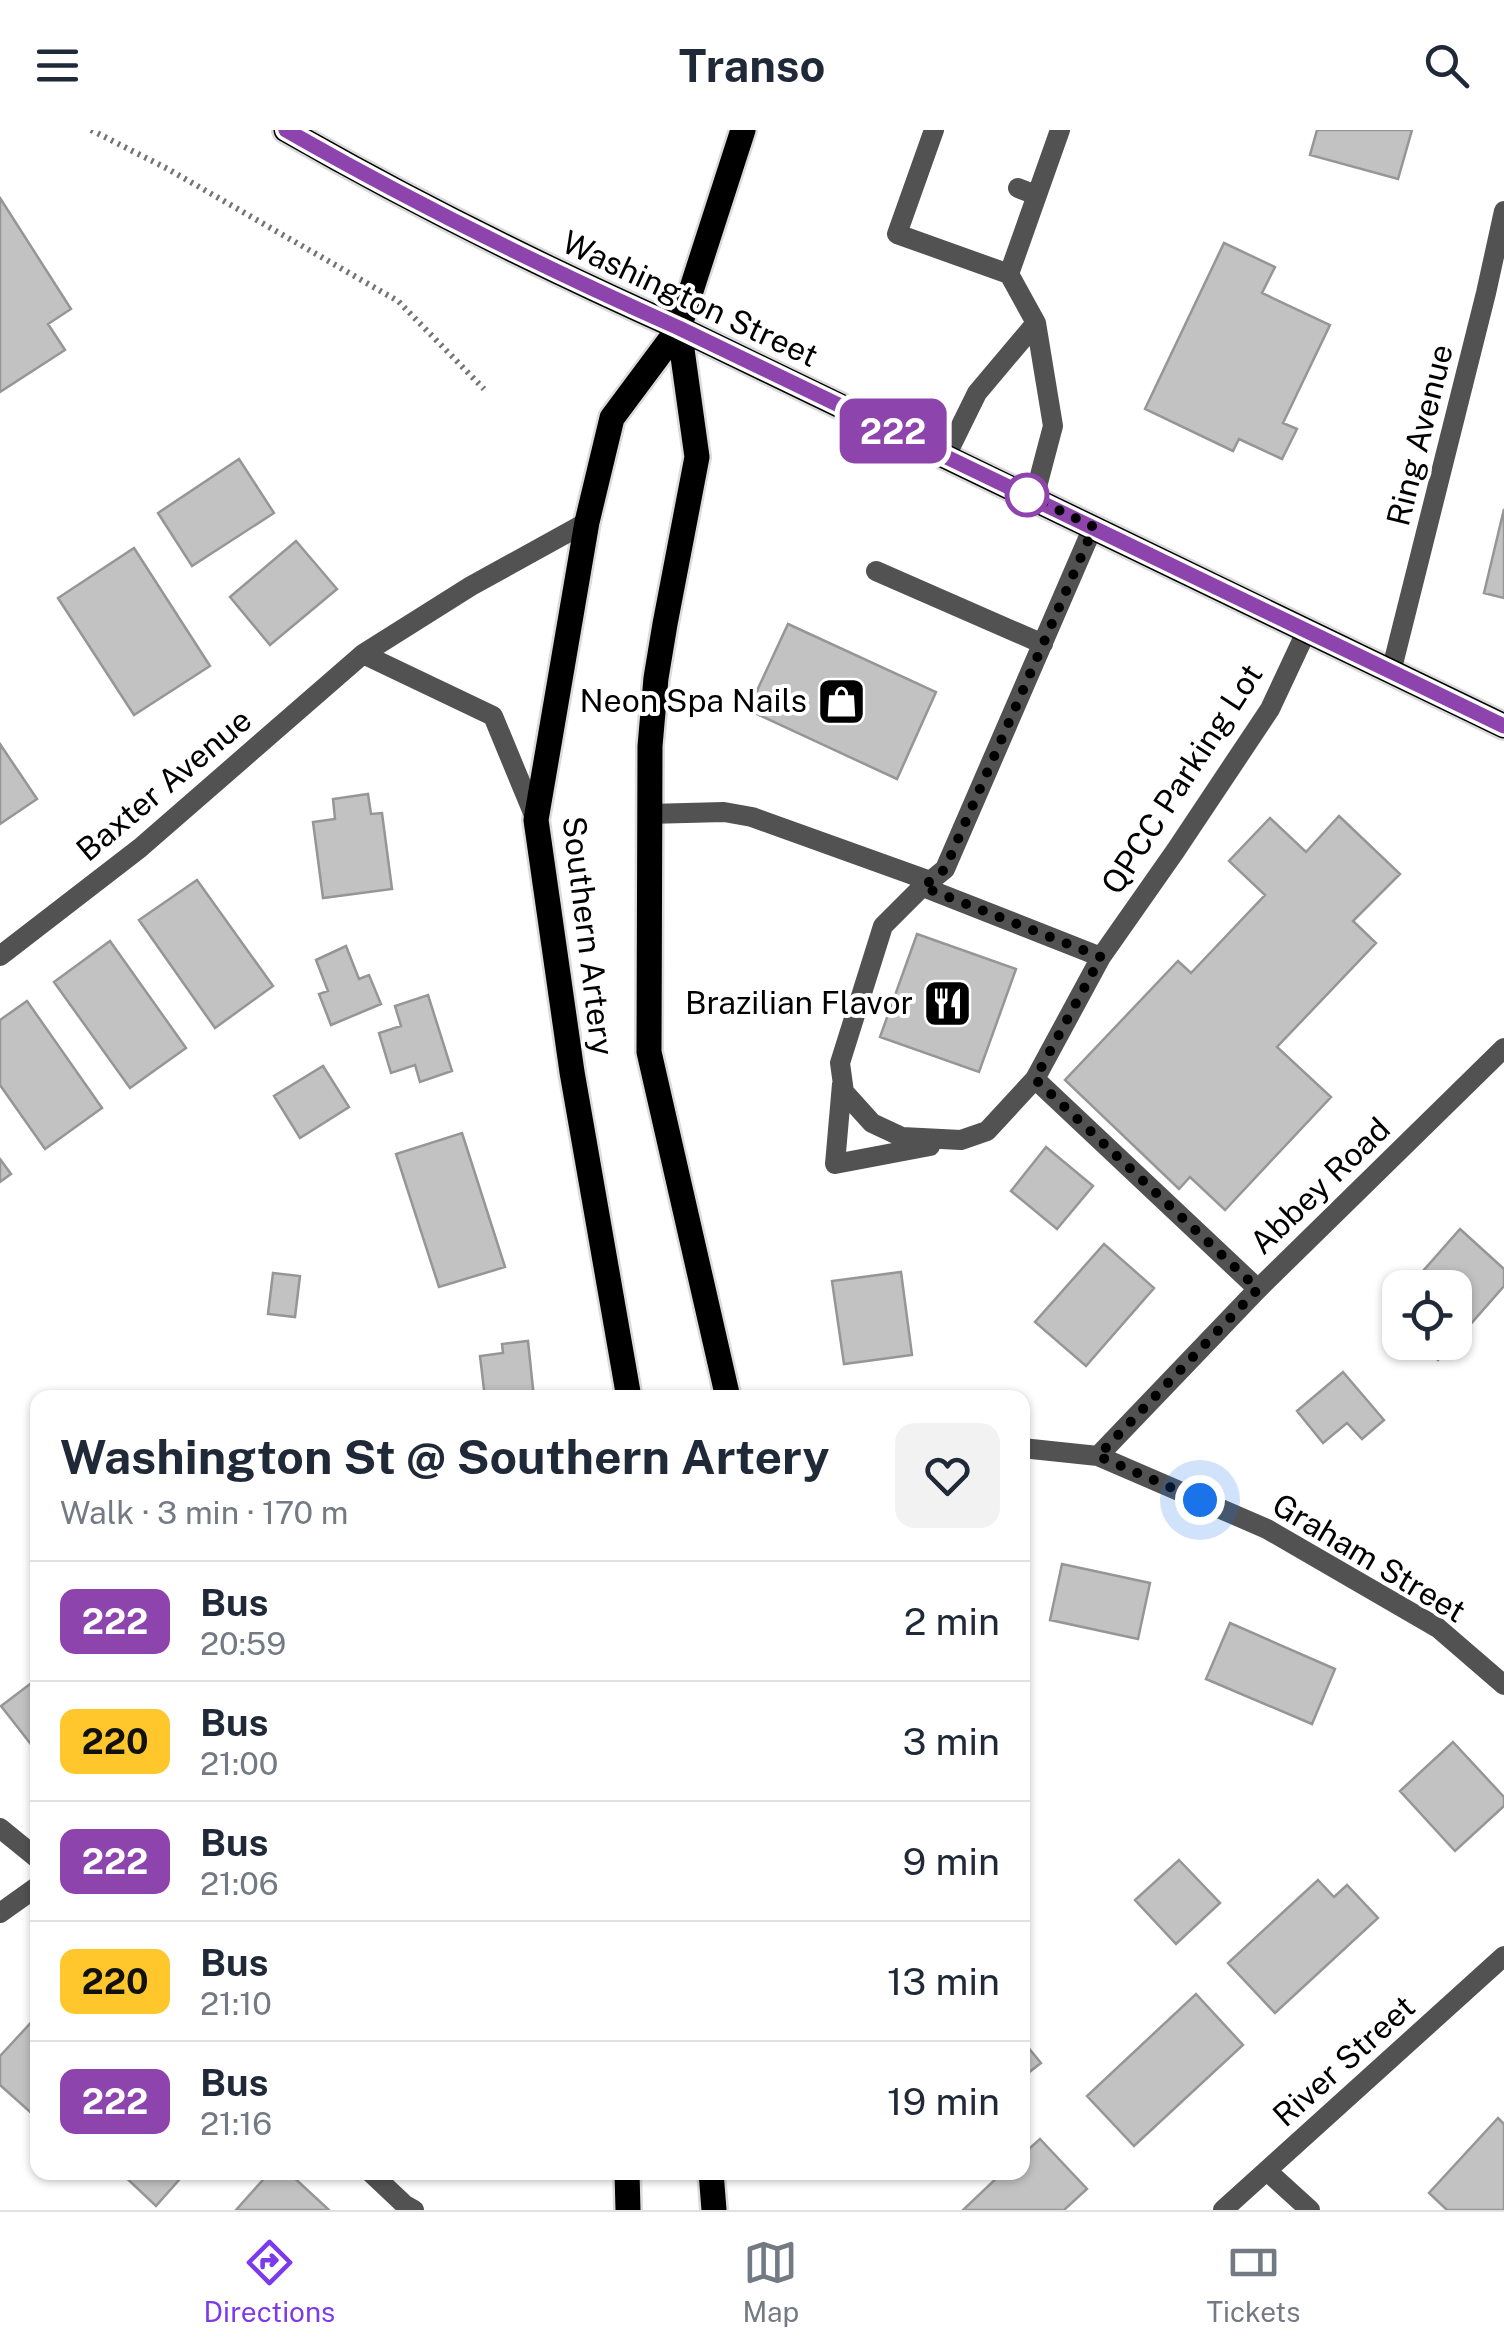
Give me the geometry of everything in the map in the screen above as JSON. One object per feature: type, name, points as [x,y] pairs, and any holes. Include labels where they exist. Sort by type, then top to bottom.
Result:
[{"type":"main road","name":"Washington Street","points":[[286,130],[554,272],[679,328],[1504,726]]},
{"type":"main road","name":"Southern Artery","points":[[628,1390],[572,1072],[536,820],[587,522],[612,418],[679,328],[743,130]]},
{"type":"main road","name":"Southern Artery","points":[[679,328],[696,457],[656,678],[650,746],[648,1052],[726,1390]]},
{"type":"main road","points":[[627,2180],[628,2210]]},
{"type":"main road","points":[[712,2180],[714,2210]]},
{"type":"street","points":[[934,130],[935,159],[897,234],[1008,274],[1036,323],[1053,426],[1034,498]]},
{"type":"street","points":[[1008,274],[1027,191],[1060,130]]},
{"type":"street","name":"Ring Avenue","points":[[1391,672],[1504,211]]},
{"type":"street","points":[[946,456],[977,393],[1036,323]]},
{"type":"street","name":"Baxter Avenue","points":[[0,956],[140,848],[363,654],[471,586],[587,522]]},
{"type":"street","name":"QPCC Parking Lot","points":[[1094,527],[945,869],[883,926],[840,1064],[835,1164],[961,1140],[987,1130],[1035,1079],[1101,957],[1270,709],[1306,630]]},
{"type":"street","points":[[876,571],[1043,644]]},
{"type":"street","points":[[363,654],[493,716],[536,820]]},
{"type":"street","points":[[648,814],[724,812],[752,817],[1101,957]]},
{"type":"street","name":"Abbey Road","points":[[1098,1456],[1258,1289],[1504,1048]]},
{"type":"street","points":[[842,1076],[844,1092],[872,1123],[902,1137],[961,1140]]},
{"type":"street","points":[[1035,1079],[1258,1289]]},
{"type":"street","name":"Graham Street","points":[[1030,1449],[1098,1456],[1267,1528],[1438,1628],[1504,1685]]},
{"type":"street","points":[[0,1828],[30,1853]]},
{"type":"street","points":[[0,1914],[30,1892]]},
{"type":"street","name":"River Street","points":[[1223,2210],[1504,1956]]},
{"type":"street","points":[[1267,2171],[1310,2210]]},
{"type":"street","points":[[378,2180],[414,2210]]},
{"type":"path","points":[[92,130],[168,169],[398,301],[484,389]]},
{"type":"building","points":[[1317,130],[1412,130],[1398,179],[1310,155]]},
{"type":"building","points":[[0,198],[71,309],[48,324],[65,350],[0,392]]},
{"type":"building","points":[[1224,243],[1275,267],[1262,293],[1330,325],[1283,423],[1297,429],[1282,459],[1239,439],[1233,451],[1145,409]]},
{"type":"building","points":[[239,459],[274,513],[192,566],[158,513]]},
{"type":"building","points":[[1504,509],[1504,598],[1484,593]]},
{"type":"building","points":[[296,541],[337,589],[270,645],[230,597]]},
{"type":"building","points":[[134,548],[210,666],[134,715],[58,598]]},
{"type":"building","name":"Neon Spa Nails","points":[[788,624],[936,692],[897,779],[748,710]]},
{"type":"building","points":[[0,744],[37,799],[0,824]]},
{"type":"building","points":[[368,794],[371,814],[382,813],[392,889],[323,898],[313,822],[335,819],[333,799]]},
{"type":"building","points":[[1339,816],[1400,874],[1353,921],[1376,943],[1277,1047],[1331,1097],[1225,1210],[1190,1177],[1179,1189],[1065,1080],[1178,961],[1191,973],[1265,895],[1229,861],[1270,818],[1306,852]]},
{"type":"building","points":[[197,880],[273,986],[215,1028],[139,920]]},
{"type":"building","name":"Brazilian Flavor","points":[[917,934],[1016,969],[979,1072],[880,1037]]},
{"type":"building","points":[[110,941],[186,1048],[130,1088],[54,982]]},
{"type":"building","points":[[346,946],[359,979],[369,975],[381,1004],[331,1025],[319,994],[328,991],[316,960]]},
{"type":"building","points":[[428,995],[452,1071],[420,1082],[415,1065],[391,1073],[379,1033],[401,1026],[395,1006]]},
{"type":"building","points":[[27,1001],[102,1108],[45,1149],[0,1085],[0,1020]]},
{"type":"building","points":[[323,1066],[349,1107],[300,1138],[274,1096]]},
{"type":"building","points":[[462,1133],[505,1267],[439,1287],[396,1154]]},
{"type":"building","points":[[1046,1147],[1093,1186],[1057,1229],[1011,1191]]},
{"type":"building","points":[[0,1159],[11,1174],[0,1182]]},
{"type":"building","points":[[1460,1229],[1504,1269],[1504,1286],[1472,1323],[1472,1270],[1424,1270]]},
{"type":"building","points":[[1104,1244],[1154,1288],[1086,1366],[1035,1322]]},
{"type":"building","points":[[901,1272],[912,1355],[844,1364],[832,1281]]},
{"type":"building","points":[[273,1273],[300,1276],[295,1317],[268,1314]]},
{"type":"building","points":[[528,1341],[533,1390],[484,1390],[480,1356],[503,1353],[502,1344]]},
{"type":"building","points":[[1343,1372],[1384,1420],[1362,1439],[1347,1423],[1323,1443],[1297,1411]]},
{"type":"building","points":[[1062,1564],[1150,1583],[1138,1639],[1050,1620]]},
{"type":"building","points":[[1230,1623],[1335,1669],[1312,1724],[1206,1679]]},
{"type":"building","points":[[30,1684],[30,1743],[1,1706]]},
{"type":"building","points":[[1453,1742],[1504,1797],[1504,1806],[1455,1851],[1400,1791]]},
{"type":"building","points":[[1179,1860],[1220,1903],[1176,1944],[1135,1900]]},
{"type":"building","points":[[1318,1880],[1334,1897],[1347,1885],[1378,1918],[1275,2013],[1228,1963]]},
{"type":"building","points":[[1196,1994],[1243,2045],[1134,2146],[1087,2096]]},
{"type":"building","points":[[30,2024],[30,2112],[0,2085],[0,2056]]},
{"type":"building","points":[[1030,2050],[1041,2063],[1030,2072]]},
{"type":"building","points":[[1498,2118],[1504,2124],[1504,2210],[1447,2210],[1429,2193]]},
{"type":"building","points":[[1040,2139],[1087,2189],[1064,2210],[963,2210],[995,2180],[1030,2180],[1030,2148]]},
{"type":"building","points":[[128,2180],[179,2180],[156,2206]]},
{"type":"building","points":[[263,2180],[297,2180],[329,2210],[236,2210]]},
{"type":"bus line","name":"222","points":[[286,130],[554,272],[679,328],[1504,726]]},
{"type":"place","name":"Neon Spa Nails","points":[[842,701]]},
{"type":"place","name":"Brazilian Flavor","points":[[948,1003]]},
{"type":"route","points":[[1027,495],[1094,527],[945,869],[923,887],[1101,957],[1035,1079],[1258,1289],[1098,1456],[1200,1500]]}]
